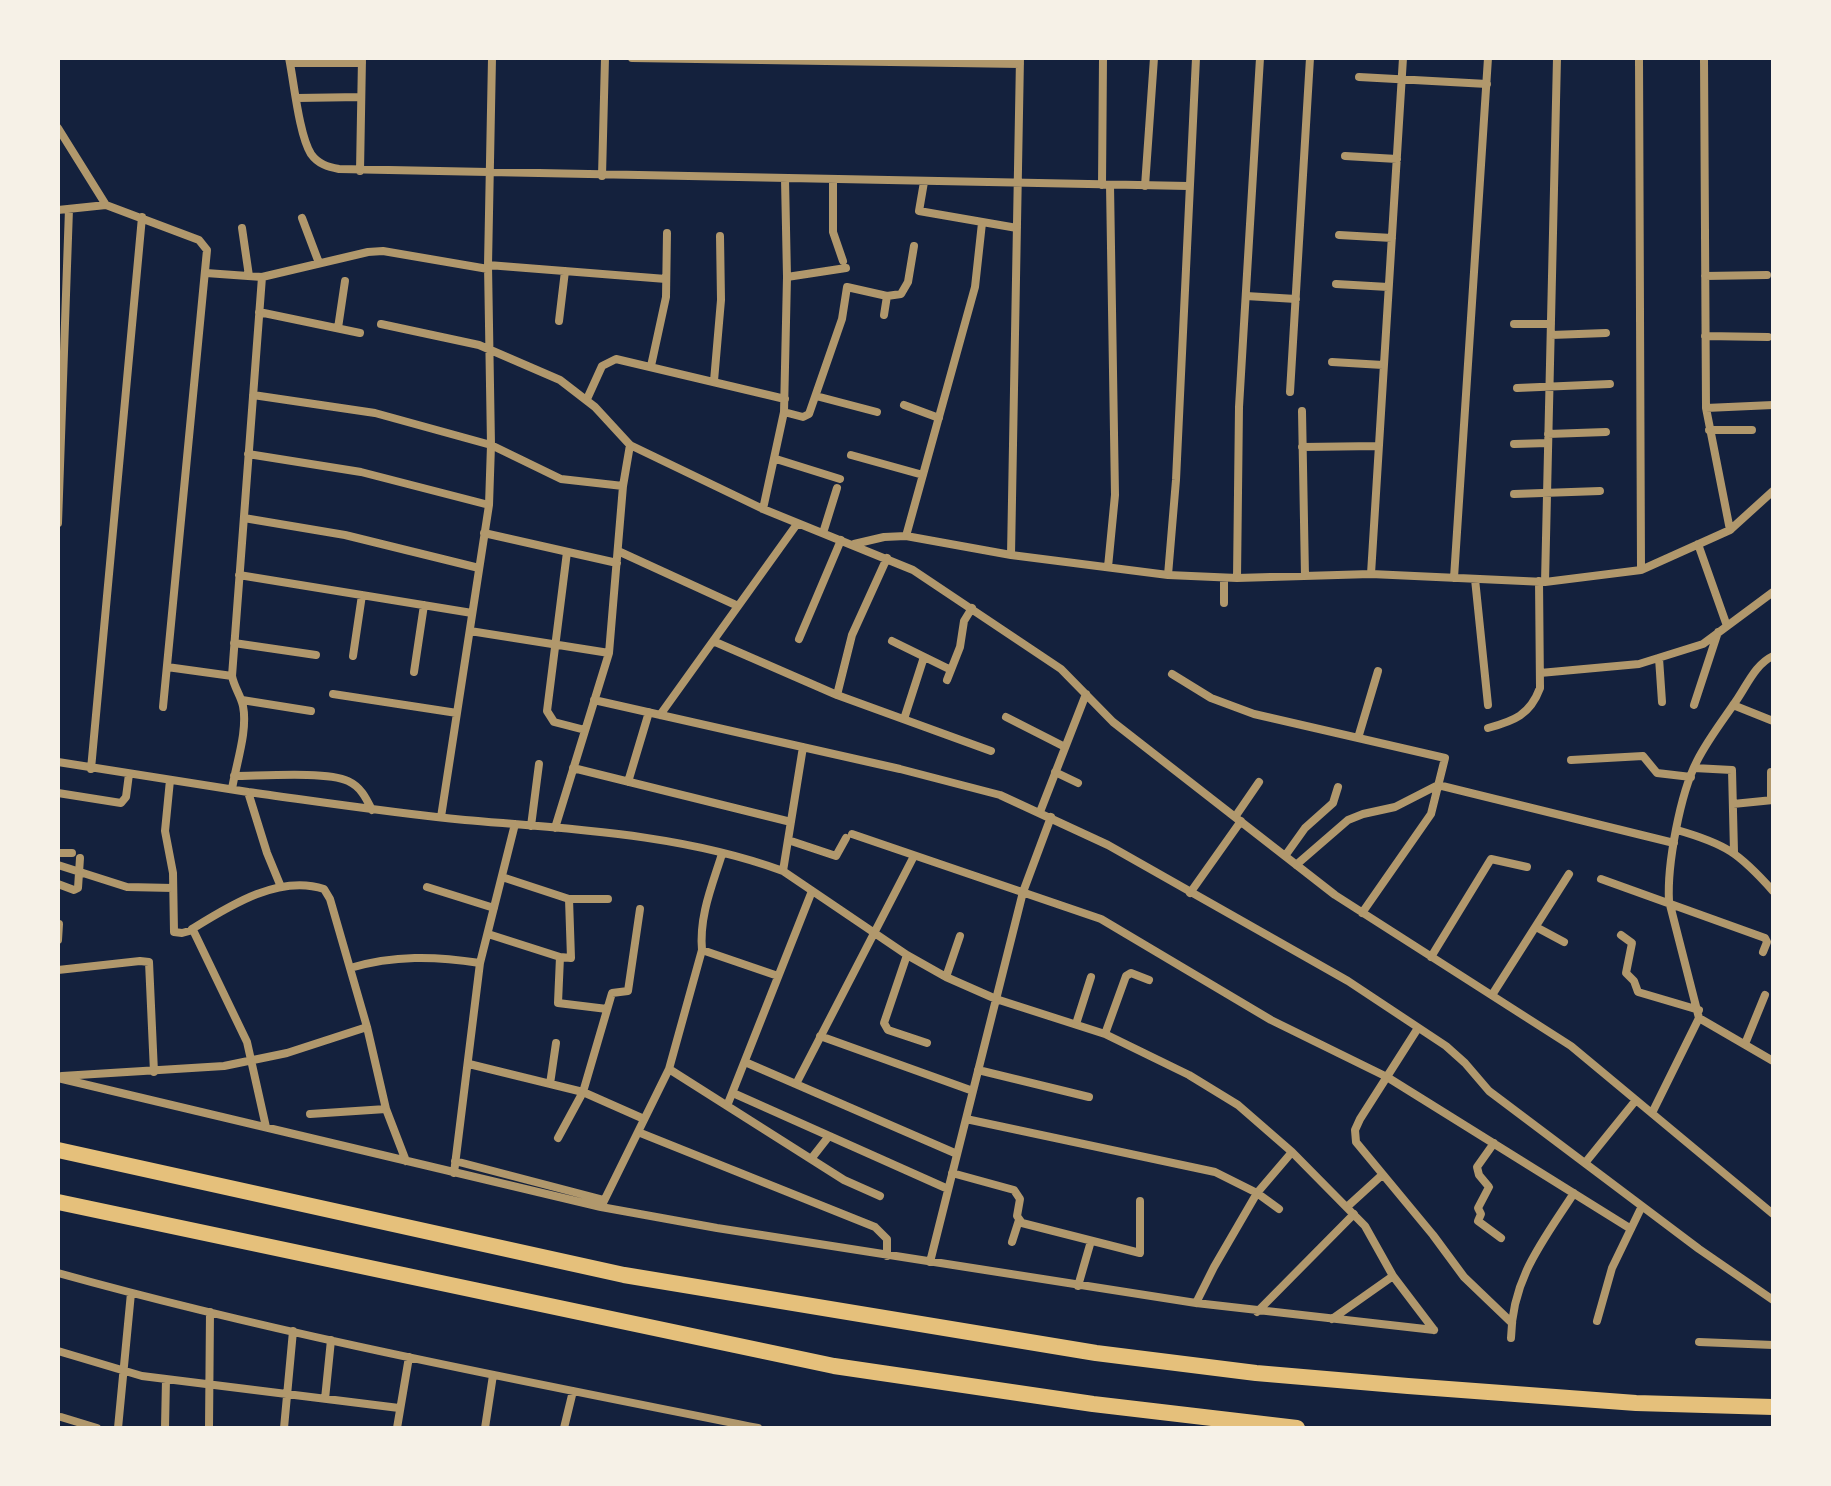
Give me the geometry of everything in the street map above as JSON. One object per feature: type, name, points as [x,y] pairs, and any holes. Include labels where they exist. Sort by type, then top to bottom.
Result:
[{"type":"highway","points":[[58,1150],[624,1275],[1081,1350],[1256,1373],[1408,1386],[1636,1403],[1773,1407]]},
{"type":"highway","points":[[58,1202],[834,1366],[1093,1404],[1297,1428]]},
{"type":"street","points":[[441,817],[489,505],[488,267],[492,58]]},
{"type":"street","points":[[602,176],[605,58]]},
{"type":"street","points":[[632,58],[1020,61],[1011,555]]},
{"type":"street","points":[[1103,58],[1115,495],[1108,567]]},
{"type":"street","points":[[1145,186],[1154,58]]},
{"type":"street","points":[[1168,575],[1176,480],[1196,58]]},
{"type":"street","points":[[1237,578],[1239,407],[1260,58]]},
{"type":"street","points":[[1290,392],[1310,58]]},
{"type":"street","points":[[1371,574],[1403,58]]},
{"type":"street","points":[[1454,578],[1488,58]]},
{"type":"street","points":[[1488,728],[1512,722],[1525,714],[1535,702],[1540,688],[1557,58]]},
{"type":"street","points":[[1639,58],[1641,570]]},
{"type":"street","points":[[1704,58],[1706,408],[1730,530]]},
{"type":"street","points":[[360,171],[362,60],[290,61],[306,143],[312,156],[324,166],[360,171],[1188,186]]},
{"type":"street","points":[[1359,77],[1487,84]]},
{"type":"street","points":[[297,98],[361,97]]},
{"type":"street","points":[[59,131],[106,205]]},
{"type":"street","points":[[1345,156],[1397,159]]},
{"type":"street","points":[[763,509],[776,459],[785,399],[785,179]]},
{"type":"street","points":[[787,277],[844,264],[833,232],[833,180]]},
{"type":"street","points":[[924,182],[919,211],[1017,228]]},
{"type":"street","points":[[58,210],[106,205],[204,244],[207,250],[163,707]]},
{"type":"street","points":[[58,523],[69,209]]},
{"type":"street","points":[[91,769],[142,217]]},
{"type":"street","points":[[302,218],[319,263]]},
{"type":"street","points":[[906,536],[975,287],[982,223]]},
{"type":"street","points":[[242,228],[249,276]]},
{"type":"street","points":[[651,366],[666,297],[667,233]]},
{"type":"street","points":[[1339,235],[1392,238]]},
{"type":"street","points":[[714,381],[721,300],[720,236]]},
{"type":"street","points":[[784,412],[806,416],[816,396],[842,319],[847,287],[894,297],[906,289],[914,246]]},
{"type":"street","points":[[206,273],[262,277],[383,251],[488,267],[666,279]]},
{"type":"street","points":[[559,321],[565,271]]},
{"type":"street","points":[[1705,276],[1767,275]]},
{"type":"street","points":[[232,789],[244,721],[242,700],[232,676],[262,277]]},
{"type":"street","points":[[338,328],[345,281]]},
{"type":"street","points":[[1336,284],[1388,287]]},
{"type":"street","points":[[884,315],[887,296]]},
{"type":"street","points":[[1246,296],[1296,299]]},
{"type":"street","points":[[259,312],[360,333]]},
{"type":"street","points":[[381,324],[469,342],[560,380],[587,399],[630,445],[763,509],[913,570],[1061,669],[1113,722],[1362,913],[1571,1046],[1773,1214]]},
{"type":"street","points":[[1514,324],[1551,324]]},
{"type":"street","points":[[1551,335],[1606,333]]},
{"type":"street","points":[[1705,336],[1768,337]]},
{"type":"street","points":[[587,399],[598,372],[608,361],[616,359],[785,399]]},
{"type":"street","points":[[1332,362],[1383,365]]},
{"type":"street","points":[[1517,388],[1610,384]]},
{"type":"street","points":[[253,395],[375,413],[491,445],[561,479],[623,486]]},
{"type":"street","points":[[816,396],[877,412]]},
{"type":"street","points":[[904,405],[939,418]]},
{"type":"street","points":[[1706,408],[1773,405]]},
{"type":"street","points":[[1302,411],[1305,576]]},
{"type":"street","points":[[1709,430],[1752,430]]},
{"type":"street","points":[[1514,444],[1606,432]]},
{"type":"street","points":[[555,828],[609,653],[623,486],[630,445]]},
{"type":"street","points":[[1302,447],[1378,446]]},
{"type":"street","points":[[248,454],[361,472],[489,505]]},
{"type":"street","points":[[851,455],[923,475]]},
{"type":"street","points":[[776,459],[839,483],[823,533]]},
{"type":"street","points":[[1514,494],[1600,491]]},
{"type":"street","points":[[853,545],[884,537],[906,536],[1011,555],[1168,575],[1237,578],[1371,574],[1542,582],[1641,570],[1730,530],[1773,491]]},
{"type":"street","points":[[244,518],[345,535],[479,568]]},
{"type":"street","points":[[660,715],[797,524]]},
{"type":"street","points":[[484,533],[617,563]]},
{"type":"street","points":[[799,639],[841,540]]},
{"type":"street","points":[[1694,705],[1723,629],[1698,544]]},
{"type":"street","points":[[618,551],[738,606]]},
{"type":"street","points":[[567,552],[547,711],[554,722],[585,730]]},
{"type":"street","points":[[837,695],[852,635],[887,558]]},
{"type":"street","points":[[239,575],[472,613]]},
{"type":"street","points":[[1224,578],[1224,603]]},
{"type":"street","points":[[1475,579],[1488,705]]},
{"type":"street","points":[[1540,673],[1639,664],[1703,644],[1773,592]]},
{"type":"street","points":[[353,656],[362,595]]},
{"type":"street","points":[[414,672],[424,605]]},
{"type":"street","points":[[947,680],[960,647],[964,621],[972,608]]},
{"type":"street","points":[[470,631],[609,653]]},
{"type":"street","points":[[713,641],[837,695],[991,751]]},
{"type":"street","points":[[892,641],[951,670]]},
{"type":"street","points":[[234,643],[316,655]]},
{"type":"street","points":[[1652,1113],[1699,1014],[1669,901],[1668,884],[1677,830],[1693,773],[1758,667],[1773,656]]},
{"type":"street","points":[[904,719],[924,657]]},
{"type":"street","points":[[1659,658],[1662,702]]},
{"type":"street","points":[[167,667],[232,676]]},
{"type":"street","points":[[1358,738],[1378,671]]},
{"type":"street","points":[[1172,674],[1232,707],[1445,758],[1431,814],[1362,913]]},
{"type":"street","points":[[333,694],[457,713]]},
{"type":"street","points":[[1040,812],[1086,694]]},
{"type":"street","points":[[242,700],[311,711]]},
{"type":"street","points":[[594,700],[1000,795],[1108,845],[1348,981],[1418,1028],[1465,1063],[1489,1091],[1773,1300]]},
{"type":"street","points":[[1733,705],[1773,721]]},
{"type":"street","points":[[628,782],[649,712]]},
{"type":"street","points":[[1006,717],[1065,747]]},
{"type":"street","points":[[783,871],[803,747]]},
{"type":"street","points":[[1571,760],[1643,756],[1657,773],[1732,770],[1734,852]]},
{"type":"street","points":[[58,762],[372,810],[650,838],[783,871],[907,955],[946,977],[996,999],[1105,1034],[1189,1075],[1238,1105],[1292,1152],[1365,1226],[1393,1276],[1434,1330],[1257,1312],[1078,1286],[887,1256],[602,1204],[454,1173],[58,1077]]},
{"type":"street","points":[[531,826],[539,764]]},
{"type":"street","points":[[573,768],[791,822]]},
{"type":"street","points":[[1055,772],[1078,783]]},
{"type":"street","points":[[1733,804],[1772,800],[1771,772]]},
{"type":"street","points":[[58,793],[121,803],[126,797],[129,774]]},
{"type":"street","points":[[234,776],[328,777],[348,781],[363,792],[372,810]]},
{"type":"street","points":[[170,780],[165,831],[173,888],[174,932],[192,929],[235,905],[281,887],[319,887],[328,893],[367,1027],[386,1109],[406,1161]]},
{"type":"street","points":[[1190,893],[1259,782]]},
{"type":"street","points":[[1296,865],[1348,820],[1395,807],[1438,785],[1674,843]]},
{"type":"street","points":[[1285,856],[1305,828],[1333,803],[1338,787]]},
{"type":"street","points":[[248,792],[281,887]]},
{"type":"street","points":[[930,1262],[1023,892],[1051,817]]},
{"type":"street","points":[[454,1173],[480,963],[515,824]]},
{"type":"street","points":[[1677,830],[1716,842],[1734,852],[1773,891]]},
{"type":"street","points":[[788,840],[836,856],[849,836],[1101,919],[1271,1020],[1387,1077],[1631,1229]]},
{"type":"street","points":[[58,853],[76,855],[81,873],[76,890],[58,884]]},
{"type":"street","points":[[602,1204],[669,1069],[702,950],[704,912],[722,854]]},
{"type":"street","points":[[796,1084],[914,856]]},
{"type":"street","points":[[1431,957],[1491,859],[1527,867]]},
{"type":"street","points":[[58,865],[127,887],[173,888]]},
{"type":"street","points":[[1492,995],[1569,874]]},
{"type":"street","points":[[502,877],[569,899],[608,899]]},
{"type":"street","points":[[1601,879],[1765,938],[1767,942],[1763,952]]},
{"type":"street","points":[[427,887],[494,908]]},
{"type":"street","points":[[727,1106],[812,891]]},
{"type":"street","points":[[488,934],[568,959],[572,956],[569,899]]},
{"type":"street","points":[[558,1138],[583,1092],[613,992],[628,991],[640,909]]},
{"type":"street","points":[[58,940],[59,924]]},
{"type":"street","points":[[1536,927],[1564,942]]},
{"type":"street","points":[[192,929],[239,1023],[252,1061],[266,1127]]},
{"type":"street","points":[[1621,935],[1632,943],[1626,973],[1634,981],[1638,992],[1699,1014],[1773,1061]]},
{"type":"street","points":[[946,977],[960,936]]},
{"type":"street","points":[[702,950],[778,976]]},
{"type":"street","points":[[907,955],[884,1023],[888,1030],[927,1043]]},
{"type":"street","points":[[350,968],[374,961],[419,956],[480,963]]},
{"type":"street","points":[[560,957],[558,1003],[607,1009]]},
{"type":"street","points":[[58,970],[149,962],[154,1072]]},
{"type":"street","points":[[1105,1034],[1126,976],[1131,973],[1149,980]]},
{"type":"street","points":[[1076,1024],[1091,977]]},
{"type":"street","points":[[1745,1044],[1765,995]]},
{"type":"street","points":[[58,1077],[154,1072],[252,1061],[367,1027]]},
{"type":"street","points":[[1418,1028],[1355,1130],[1356,1142],[1464,1277],[1512,1323]]},
{"type":"street","points":[[820,1036],[973,1091]]},
{"type":"street","points":[[550,1084],[556,1043]]},
{"type":"street","points":[[745,1062],[957,1154]]},
{"type":"street","points":[[469,1064],[583,1092],[644,1119]]},
{"type":"street","points":[[669,1069],[844,1180],[880,1196]]},
{"type":"street","points":[[978,1070],[1089,1097]]},
{"type":"street","points":[[733,1093],[948,1189]]},
{"type":"street","points":[[1585,1163],[1636,1100]]},
{"type":"street","points":[[310,1114],[386,1109]]},
{"type":"street","points":[[966,1119],[1215,1172],[1257,1193],[1279,1209]]},
{"type":"street","points":[[638,1132],[875,1227],[887,1239],[887,1256]]},
{"type":"street","points":[[811,1159],[829,1136]]},
{"type":"street","points":[[1494,1143],[1477,1167],[1489,1187],[1478,1208],[1481,1214],[1478,1221],[1501,1238]]},
{"type":"street","points":[[1196,1303],[1257,1193],[1292,1152]]},
{"type":"street","points":[[455,1161],[602,1204]]},
{"type":"street","points":[[952,1173],[1014,1190],[1020,1199],[1019,1220],[1012,1242]]},
{"type":"street","points":[[1257,1312],[1382,1175]]},
{"type":"street","points":[[1511,1338],[1521,1278],[1574,1193]]},
{"type":"street","points":[[1019,1220],[1140,1253],[1140,1201]]},
{"type":"street","points":[[1597,1321],[1612,1268],[1642,1206]]},
{"type":"street","points":[[1078,1286],[1091,1241]]},
{"type":"street","points":[[58,1273],[331,1340],[758,1428]]},
{"type":"street","points":[[1331,1320],[1393,1276]]},
{"type":"street","points":[[118,1428],[131,1293]]},
{"type":"street","points":[[209,1428],[210,1312]]},
{"type":"street","points":[[284,1428],[293,1331]]},
{"type":"street","points":[[325,1399],[331,1340]]},
{"type":"street","points":[[1699,1342],[1773,1345]]},
{"type":"street","points":[[58,1351],[123,1372],[399,1408]]},
{"type":"street","points":[[397,1428],[409,1357]]},
{"type":"street","points":[[485,1428],[493,1375]]},
{"type":"street","points":[[165,1428],[166,1379]]},
{"type":"street","points":[[564,1428],[573,1391]]},
{"type":"street","points":[[61,1417],[97,1428]]}]
